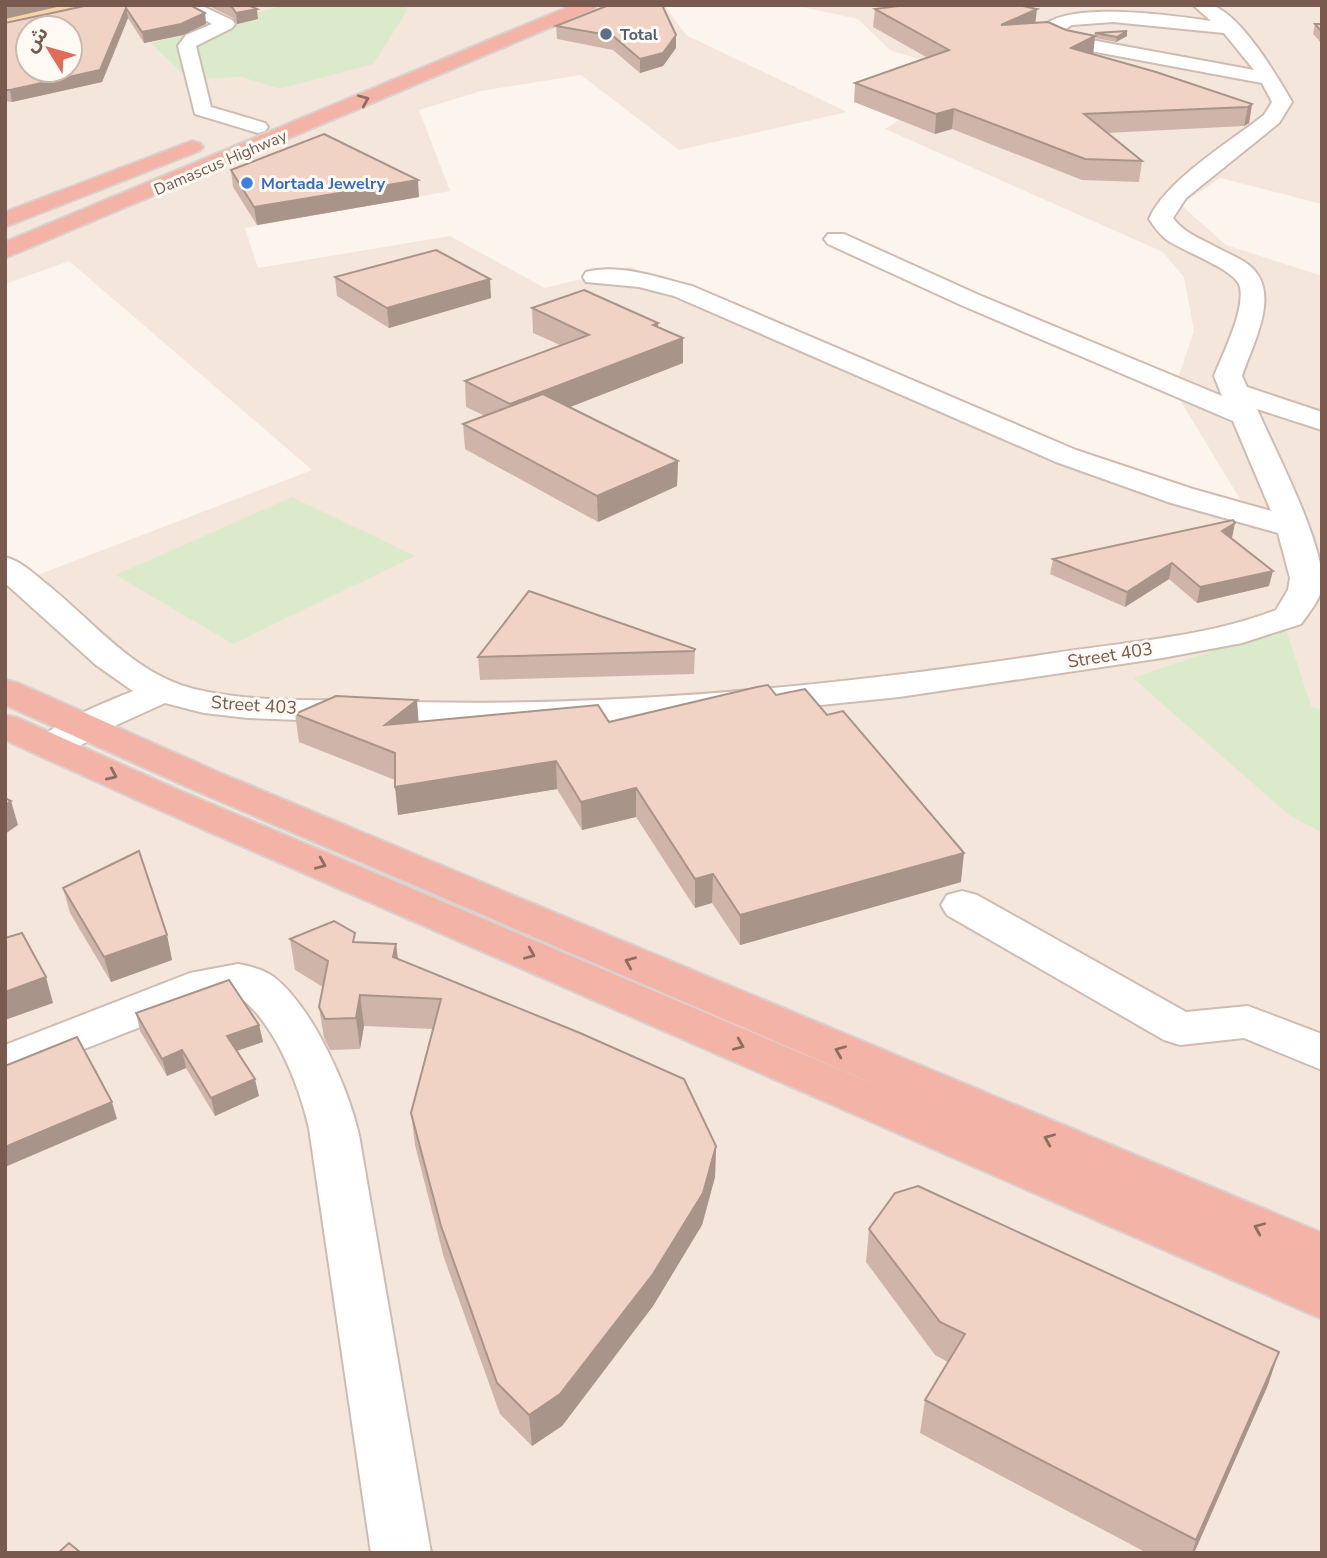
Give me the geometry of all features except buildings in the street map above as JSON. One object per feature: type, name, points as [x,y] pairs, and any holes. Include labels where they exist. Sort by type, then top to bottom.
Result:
[{"type":"highway","points":[[409,65],[556,12],[595,8]]},
{"type":"highway","points":[[409,65],[512,48],[595,8]]},
{"type":"highway","points":[[432,61],[556,12]]},
{"type":"highway","name":"Damascus Highway","points":[[5,234],[138,189],[301,127],[432,61]]},
{"type":"highway","name":"Damascus Highway","points":[[5,251],[138,189],[253,129],[409,65]]},
{"type":"highway","points":[[5,263],[236,166],[275,146],[301,127]]},
{"type":"highway","points":[[5,220],[180,152],[253,129]]},
{"type":"highway","points":[[5,691],[67,737],[1322,1297]]},
{"type":"highway","points":[[5,726],[67,737],[1322,1255]]},
{"type":"main road","points":[[5,20],[85,7]]},
{"type":"main road","points":[[5,26],[85,7]]},
{"type":"street","points":[[186,5],[226,24],[192,39],[187,46],[202,110],[253,129]]},
{"type":"street","points":[[1201,5],[1231,28],[1270,79],[1282,102],[1272,119],[1178,193],[1165,209],[1161,219],[1172,234],[1239,269],[1247,275],[1253,287],[1247,323],[1228,376],[1292,527],[1306,578],[1301,600],[1289,617],[1322,627]]},
{"type":"street","points":[[1231,28],[1113,17],[1062,21],[1052,27],[1053,34],[1070,42],[1270,79]]},
{"type":"street","points":[[836,239],[970,300],[1238,403],[1322,421]]},
{"type":"street","points":[[595,277],[639,280],[683,291],[1066,456],[1170,492],[1292,527]]},
{"type":"street","name":"Street 403","points":[[5,566],[115,663],[163,691],[193,700],[226,704],[416,715],[631,712],[793,699],[944,680],[1224,636],[1289,617]]},
{"type":"street","points":[[67,737],[163,691]]},
{"type":"street","points":[[962,905],[1180,1029],[1248,1021],[1322,1054]]},
{"type":"street","points":[[5,1063],[206,984],[239,979],[261,989],[319,1081],[335,1135],[401,1553]]},
{"type":"shaded area","points":[[5,5],[284,5],[152,43],[189,80],[241,77],[279,89],[407,11],[405,5],[664,5],[686,35],[847,112],[679,150],[581,75],[481,91],[419,110],[450,191],[245,228],[258,268],[450,236],[545,288],[631,267],[850,374],[964,416],[1246,509],[1174,390],[1194,331],[1184,277],[1163,252],[885,129],[972,76],[890,50],[858,19],[793,5],[1322,5],[1322,204],[1220,178],[1181,205],[1226,245],[1322,276],[1322,709],[1311,708],[1289,815],[1322,833],[1322,1553],[5,1553],[5,555],[35,576],[312,470],[69,261],[5,284]]},
{"type":"green space","points":[[284,5],[405,5],[407,11],[373,64],[279,89],[241,77],[189,80],[151,43]]},
{"type":"green space","points":[[292,497],[415,556],[233,644],[116,575]]},
{"type":"green space","points":[[1285,626],[1311,707],[1322,709],[1322,833],[1289,815],[1133,678]]},
{"type":"place","name":"Total","points":[[606,34]]},
{"type":"place","name":"Mortada Jewelry","points":[[247,183]]}]
